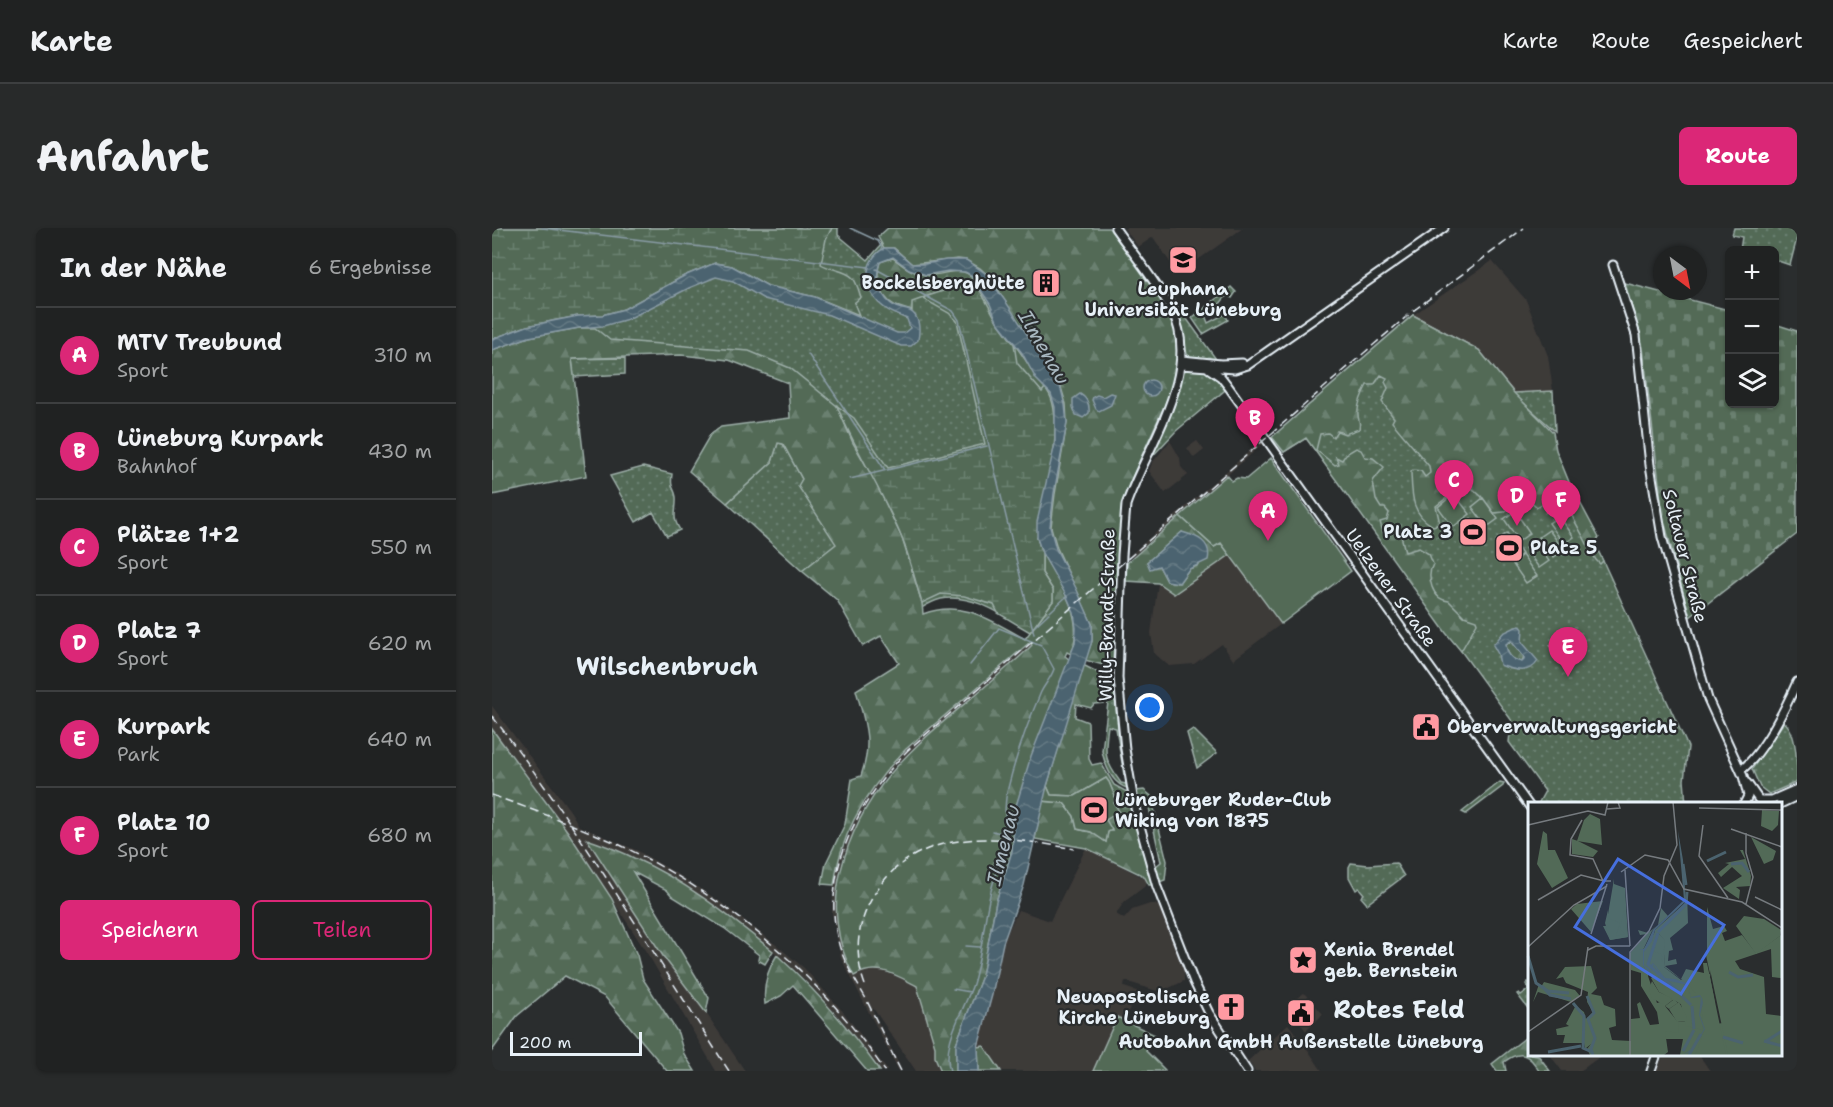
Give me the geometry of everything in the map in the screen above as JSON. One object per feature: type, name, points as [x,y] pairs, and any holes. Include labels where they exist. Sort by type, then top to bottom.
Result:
[{"type":"street","name":"Willy-Brandt-Straße","points":[[1115,228],[1172,310],[1181,340],[1181,363],[1173,396],[1126,505],[1118,664],[1121,719],[1136,808],[1163,904],[1194,982],[1219,1031],[1247,1071]]},
{"type":"street","points":[[1181,363],[1221,369],[1234,369],[1248,365],[1444,228]]},
{"type":"street","name":"Soltauer Straße","points":[[1613,265],[1636,335],[1654,496],[1662,537],[1708,699],[1756,799]]},
{"type":"street","points":[[1181,363],[1234,364],[1258,358]]},
{"type":"street","name":"Uelzener Straße","points":[[1208,368],[1221,377],[1228,386],[1528,804]]},
{"type":"street","points":[[1221,369],[1221,377]]},
{"type":"street","name":"Uelzener Straße","points":[[1221,369],[1228,386]]},
{"type":"street","points":[[1228,386],[1228,379],[1234,369]]},
{"type":"street","points":[[1742,773],[1786,706],[1797,682]]},
{"type":"street","points":[[1756,799],[1772,800],[1797,789]]},
{"type":"street","points":[[1781,802],[1797,795]]},
{"type":"street","points":[[1651,1071],[1656,1056]]},
{"type":"shaded area","name":"Leuphana Universität Lüneburg","points":[[1124,228],[1243,228],[1178,274],[1153,237],[1138,247]]},
{"type":"shaded area","points":[[1492,261],[1526,300],[1548,356],[1553,391],[1514,393],[1479,350],[1413,315]]},
{"type":"shaded area","points":[[1269,434],[1271,437],[1132,558],[1130,555]]},
{"type":"shaded area","points":[[1170,441],[1180,458],[1181,467],[1188,475],[1165,493],[1149,471],[1152,463]]},
{"type":"shaded area","points":[[1197,441],[1204,450],[1194,458],[1187,448]]},
{"type":"shaded area","points":[[1230,555],[1281,624],[1233,660],[1222,644],[1194,664],[1169,666],[1154,653],[1151,633],[1158,583],[1174,594]]},
{"type":"shaded area","points":[[1030,642],[1033,645],[895,766],[882,781],[861,814],[843,858],[838,879],[836,913],[838,930],[849,967],[854,976],[865,970],[885,969],[917,986],[935,1046],[935,1057],[941,1071],[916,1071],[873,1008],[902,1071],[899,1071],[841,958],[832,913],[834,879],[840,857],[858,812],[892,763]]},
{"type":"shaded area","points":[[492,706],[579,826],[638,851],[677,874],[719,901],[780,948],[804,968],[845,1014],[888,1071],[880,1071],[843,1022],[804,979],[716,906],[635,858],[588,839],[663,956],[706,1013],[745,1071],[716,1071],[652,961],[612,899],[519,807],[548,804],[492,729]]},
{"type":"shaded area","points":[[1086,848],[1146,879],[1146,885],[1124,902],[1116,914],[1124,919],[1132,910],[1150,904],[1160,907],[1184,971],[1184,981],[1157,991],[1125,981],[1124,987],[1139,992],[1123,1020],[1117,1017],[1093,1071],[1001,1071],[984,1046],[978,1047],[1003,943],[1018,910],[1050,921]]},
{"type":"shaded area","points":[[1304,993],[1323,1014],[1306,1031],[1287,1005]]},
{"type":"shaded area","points":[[1288,1024],[1322,1071],[1255,1071],[1248,1061]]},
{"type":"shaded area","points":[[1551,1056],[1601,1056],[1580,1071],[1562,1071]]},
{"type":"shaded area","points":[[1663,1056],[1700,1056],[1710,1071],[1657,1071]]},
{"type":"green space","points":[[492,228],[838,228],[838,235],[868,260],[888,237],[971,247],[1068,383],[1090,584],[1028,630],[987,607],[964,599],[941,599],[920,609],[788,368],[679,353],[492,361]]},
{"type":"green space","points":[[492,228],[832,228],[826,239],[821,264],[853,278],[861,297],[854,303],[859,315],[815,297],[768,286],[732,266],[715,263],[684,276],[624,309],[602,315],[578,316],[527,326],[492,339]]},
{"type":"green space","points":[[888,228],[1109,228],[1165,305],[1176,334],[1178,350],[1175,378],[1123,503],[1111,667],[1085,660],[1092,641],[1092,624],[1057,548],[1051,527],[1067,423],[1066,404],[1060,384],[1014,318],[993,280],[980,268],[966,260],[958,259],[912,264],[894,248],[884,248],[878,237]]},
{"type":"green space","points":[[1734,228],[1797,228],[1797,238],[1790,265],[1779,261],[1779,246],[1741,246],[1742,237],[1732,235]]},
{"type":"green space","points":[[893,258],[908,269],[921,274],[933,275],[961,271],[972,277],[977,285],[949,289],[912,302],[912,311],[901,308],[885,297],[878,280],[880,262]]},
{"type":"green space","points":[[1625,283],[1653,290],[1653,300],[1690,300],[1725,309],[1725,408],[1779,408],[1779,325],[1797,331],[1797,534],[1690,617],[1663,517],[1643,348]]},
{"type":"green space","points":[[977,285],[997,321],[1014,344],[1017,363],[1042,392],[1045,388],[1052,400],[1055,417],[1053,460],[1037,538],[1042,553],[1042,573],[1053,590],[1053,601],[1030,632],[998,613],[994,605],[964,596],[941,594],[922,603],[901,536],[837,406],[854,418],[888,468],[985,444],[957,321],[949,313],[922,298],[949,289]]},
{"type":"green space","points":[[1231,287],[1236,292],[1232,298],[1227,295],[1219,305],[1205,315],[1208,323],[1225,314],[1228,320],[1203,334],[1192,318]]},
{"type":"green space","points":[[1168,293],[1216,359],[1191,357],[1187,354],[1179,316]]},
{"type":"green space","points":[[1413,315],[1479,350],[1514,393],[1553,391],[1555,431],[1516,396],[1603,561],[1688,747],[1684,780],[1686,802],[1539,802],[1545,791],[1509,742],[1515,725],[1306,438],[1284,452],[1272,437]]},
{"type":"green space","points":[[1413,315],[1479,350],[1514,393],[1553,432],[1556,450],[1569,482],[1599,538],[1594,542],[1603,561],[1600,564],[1596,560],[1560,494],[1537,507],[1526,497],[1504,512],[1494,513],[1481,496],[1468,485],[1457,490],[1436,506],[1440,524],[1433,526],[1420,516],[1414,503],[1411,472],[1421,471],[1425,477],[1430,473],[1429,466],[1392,422],[1394,418],[1382,402],[1388,388],[1385,382],[1387,378],[1381,375],[1374,385],[1367,385],[1362,395],[1358,411],[1359,429],[1345,434],[1337,431],[1333,437],[1328,433],[1320,434],[1316,450],[1335,465],[1339,464],[1336,457],[1342,460],[1346,454],[1356,448],[1361,450],[1365,457],[1373,458],[1384,467],[1373,481],[1376,500],[1381,508],[1385,508],[1389,513],[1387,520],[1380,522],[1383,532],[1386,534],[1395,532],[1401,535],[1405,552],[1419,548],[1429,554],[1433,564],[1430,575],[1432,587],[1438,597],[1449,601],[1464,616],[1476,620],[1477,623],[1461,651],[1306,438],[1284,452],[1272,437]]},
{"type":"green space","points":[[579,328],[595,328],[610,340],[749,351],[790,368],[837,406],[853,443],[874,479],[902,538],[922,603],[923,614],[937,610],[964,610],[988,619],[1025,639],[1053,601],[1053,590],[1042,573],[1042,553],[1063,589],[1073,614],[1075,640],[1071,654],[1067,652],[1065,656],[1070,660],[1016,806],[1012,851],[996,902],[982,976],[956,1044],[956,1071],[941,1071],[935,1057],[935,1046],[917,986],[894,974],[879,970],[862,972],[854,976],[843,951],[837,924],[838,883],[851,838],[865,810],[882,785],[923,740],[1032,645],[1030,642],[906,749],[893,763],[869,794],[850,828],[837,865],[834,885],[822,884],[826,863],[845,824],[852,779],[861,776],[865,764],[866,732],[856,690],[899,663],[881,636],[863,646],[837,600],[802,571],[836,544],[798,486],[802,479],[783,444],[778,443],[772,462],[727,503],[689,471],[710,435],[721,427],[790,418],[788,383],[729,360],[681,355],[572,359],[586,476],[492,495],[492,350],[529,337]]},
{"type":"green space","points":[[1014,344],[1045,388],[1042,393],[1016,363]]},
{"type":"green space","points":[[625,358],[625,374],[574,377],[572,359]]},
{"type":"green space","points":[[1191,368],[1209,370],[1226,387],[1176,431],[1147,462],[1176,398],[1184,371]]},
{"type":"green space","points":[[778,443],[783,444],[802,479],[799,486],[837,544],[802,571],[727,503],[772,462]]},
{"type":"green space","points":[[1271,458],[1351,571],[1281,624],[1221,543],[1214,547],[1180,516],[1227,475],[1232,481],[1237,478],[1246,479]]},
{"type":"green space","points":[[643,467],[672,474],[672,485],[676,497],[675,517],[680,530],[667,536],[653,512],[636,522],[610,476]]},
{"type":"green space","points":[[1454,494],[1470,514],[1453,527],[1438,507]]},
{"type":"green space","points":[[1483,498],[1498,519],[1487,527],[1472,507]]},
{"type":"green space","points":[[1515,511],[1530,533],[1519,541],[1504,519]]},
{"type":"green space","points":[[1180,516],[1214,547],[1221,543],[1230,555],[1174,594],[1158,583],[1126,581],[1127,563]],"holes":[[[1182,532],[1199,565],[1189,569],[1179,583],[1167,581],[1159,566],[1147,562]]]},
{"type":"green space","points":[[1559,516],[1574,537],[1564,544],[1549,523]]},
{"type":"green space","name":"Platz 3","points":[[1471,518],[1486,537],[1476,545],[1461,526]]},
{"type":"green space","points":[[1549,530],[1564,550],[1554,557],[1539,537]]},
{"type":"green space","name":"Platz 5","points":[[1507,533],[1522,554],[1511,562],[1496,541]]},
{"type":"green space","points":[[1535,542],[1549,561],[1539,568],[1525,548]]},
{"type":"green space","points":[[1522,555],[1537,576],[1526,583],[1512,563]]},
{"type":"green space","points":[[1579,633],[1584,640],[1556,659],[1550,645],[1567,641]]},
{"type":"green space","points":[[1511,641],[1524,656],[1522,662],[1515,660],[1509,654],[1506,644]]},
{"type":"green space","points":[[1083,665],[1107,677],[1104,703],[1094,704],[1091,708],[1076,704],[1075,717],[1088,722],[1089,759],[1092,765],[1101,763],[1114,785],[1127,792],[1152,885],[1149,885],[1144,876],[1086,848],[1035,839],[1042,801],[1064,803],[1074,816],[1077,829],[1091,832],[1106,842],[1108,831],[1112,831],[1105,820],[1116,799],[1106,778],[1075,796],[1051,795],[1047,786]]},
{"type":"green space","points":[[1111,678],[1126,776],[1116,728],[1108,726],[1107,756],[1115,775],[1121,783],[1126,784],[1127,788],[1121,786],[1113,778],[1102,751]]},
{"type":"green space","points":[[1784,722],[1794,740],[1797,782],[1769,794],[1760,787],[1752,769]]},
{"type":"green space","points":[[492,729],[568,832],[612,899],[637,955],[643,979],[678,1033],[684,1054],[695,1071],[667,1071],[605,997],[565,976],[517,1016],[492,1051]]},
{"type":"green space","points":[[1193,729],[1217,753],[1197,768],[1187,733]]},
{"type":"green space","name":"Lüneburger Ruder-Club Wiking von 1875","points":[[1106,778],[1119,811],[1106,820],[1112,830],[1108,832],[1106,842],[1091,832],[1077,829],[1074,816],[1064,803],[1042,801],[1047,786],[1051,795],[1075,796]]},
{"type":"green space","points":[[1500,782],[1504,783],[1503,786],[1466,814],[1462,812]]},
{"type":"green space","points":[[1144,790],[1151,796],[1167,861],[1165,880],[1159,882],[1155,867],[1161,862],[1147,798],[1137,799],[1136,791]]},
{"type":"green space","points":[[587,839],[623,852],[653,867],[706,900],[773,951],[765,964],[758,960],[759,955],[724,928],[672,896],[667,890],[633,872],[709,998],[706,1013],[663,956]]},
{"type":"green space","points":[[1351,863],[1368,865],[1396,863],[1404,876],[1367,904],[1361,897],[1364,894],[1359,888],[1356,890],[1349,877]]},
{"type":"green space","points":[[777,955],[832,1010],[880,1071],[867,1071],[793,985],[781,996],[765,1004],[766,978]]},
{"type":"green space","points":[[1528,990],[1528,1008],[1517,994],[1521,995]]},
{"type":"green space","points":[[1117,1017],[1155,1035],[1146,1051],[1164,1071],[1093,1071]]},
{"type":"green space","points":[[1525,1038],[1528,1042],[1528,1056],[1539,1056],[1550,1071],[1539,1071],[1532,1060],[1524,1055],[1515,1056],[1504,1062],[1506,1071],[1497,1071],[1492,1064]]},
{"type":"green space","points":[[984,1046],[1001,1071],[979,1071],[978,1047]]},
{"type":"water","points":[[884,248],[893,248],[912,264],[966,260],[985,273],[1060,385],[1067,423],[1050,527],[1056,549],[1092,624],[1092,641],[1047,786],[1024,885],[1003,943],[978,1047],[979,1071],[956,1071],[956,1044],[982,976],[996,902],[1012,851],[1016,806],[1031,756],[1075,643],[1076,628],[1074,613],[1042,553],[1037,538],[1037,522],[1055,444],[1055,407],[1051,394],[1036,379],[1022,353],[997,321],[990,304],[971,275],[965,272],[948,271],[926,275],[909,269],[893,257],[880,262],[878,281],[886,299],[898,308],[910,311],[916,316],[919,328],[918,340],[911,346],[901,346],[829,315],[764,299],[733,281],[716,277],[628,319],[603,326],[529,337],[492,350],[492,339],[527,326],[578,316],[602,315],[624,309],[684,276],[715,263],[732,266],[768,286],[815,297],[897,333],[904,333],[910,328],[907,319],[881,305],[870,291],[868,283],[872,260]]},
{"type":"water","points":[[1148,380],[1154,380],[1159,388],[1157,394],[1148,396],[1143,391],[1143,385]]},
{"type":"water","points":[[1110,393],[1115,394],[1111,405],[1099,411],[1096,409],[1093,397],[1097,395],[1103,397]]},
{"type":"water","points":[[1080,394],[1086,399],[1089,407],[1089,413],[1083,418],[1076,415],[1073,407],[1073,399]]},
{"type":"water","points":[[1182,532],[1198,538],[1205,544],[1209,554],[1208,560],[1189,569],[1179,583],[1167,581],[1159,566],[1150,569],[1147,562]]},
{"type":"water","points":[[1520,625],[1523,629],[1522,642],[1538,661],[1535,665],[1526,670],[1520,670],[1500,665],[1493,645],[1503,633]],"holes":[[[1511,641],[1524,657],[1522,662],[1512,658],[1506,644]]]},
{"type":"waterway","points":[[542,228],[869,267]]},
{"type":"waterway","points":[[850,228],[878,241],[883,250]]},
{"type":"waterway","points":[[876,269],[953,311],[959,320],[1034,634]]},
{"type":"waterway","points":[[808,354],[885,470]]},
{"type":"waterway","points":[[850,479],[987,446]]},
{"type":"waterway","points":[[1035,626],[1067,596]]},
{"type":"waterway","points":[[970,665],[999,628],[1041,645]]},
{"type":"waterway","name":"Ilmenau","points":[[950,1071],[948,1060],[951,1038],[973,984],[990,895],[1003,849],[1006,798],[1010,780],[1031,716],[1054,669],[1042,647]]},
{"type":"waterway","name":"Ilmenau","points":[[992,831],[1005,834]]},
{"type":"waterway","points":[[966,946],[980,947]]},
{"type":"waterway","points":[[953,989],[970,992]]},
{"type":"railway","points":[[901,1071],[845,961],[835,921],[834,893],[839,867],[847,841],[873,792],[908,750],[1364,353],[1413,311],[1524,228]]},
{"type":"railway","points":[[492,716],[585,846],[729,1071]]},
{"type":"railway","points":[[492,795],[620,845],[659,865],[733,913],[800,970],[831,1002],[885,1071]]},
{"type":"railway","points":[[865,985],[858,955],[859,935],[864,916],[885,879],[906,860],[931,848],[958,841],[987,839],[1016,840],[1074,849]]},
{"type":"place","name":"Leuphana Universität Lüneburg","points":[[1183,260]]},
{"type":"place","name":"Bockelsberghütte","points":[[1046,283]]},
{"type":"place","name":"Lüneburg Kurpark","points":[[1255,448]]},
{"type":"place","name":"Plätze 1+2","points":[[1454,510]]},
{"type":"place","name":"Platz 7","points":[[1517,526]]},
{"type":"place","name":"Platz 10","points":[[1561,530]]},
{"type":"place","name":"Platz 3","points":[[1473,532]]},
{"type":"place","name":"MTV Treubund","points":[[1268,541]]},
{"type":"place","name":"Platz 5","points":[[1509,548]]},
{"type":"place","name":"Kurpark","points":[[1568,677]]},
{"type":"place","name":"Oberverwaltungsgericht","points":[[1426,727]]},
{"type":"place","name":"Lüneburger Ruder-Club Wiking von 1875","points":[[1094,810]]},
{"type":"place","name":"Xenia Brendel geb. Bernstein","points":[[1303,960]]},
{"type":"place","name":"Neuapostolische Kirche Lüneburg","points":[[1231,1007]]},
{"type":"place","name":"Autobahn GmbH Außenstelle Lüneburg","points":[[1301,1013]]},
{"type":"district","name":"Wilschenbruch","points":[[667,667]]},
{"type":"district","name":"Rotes Feld","points":[[1399,1010]]}]
